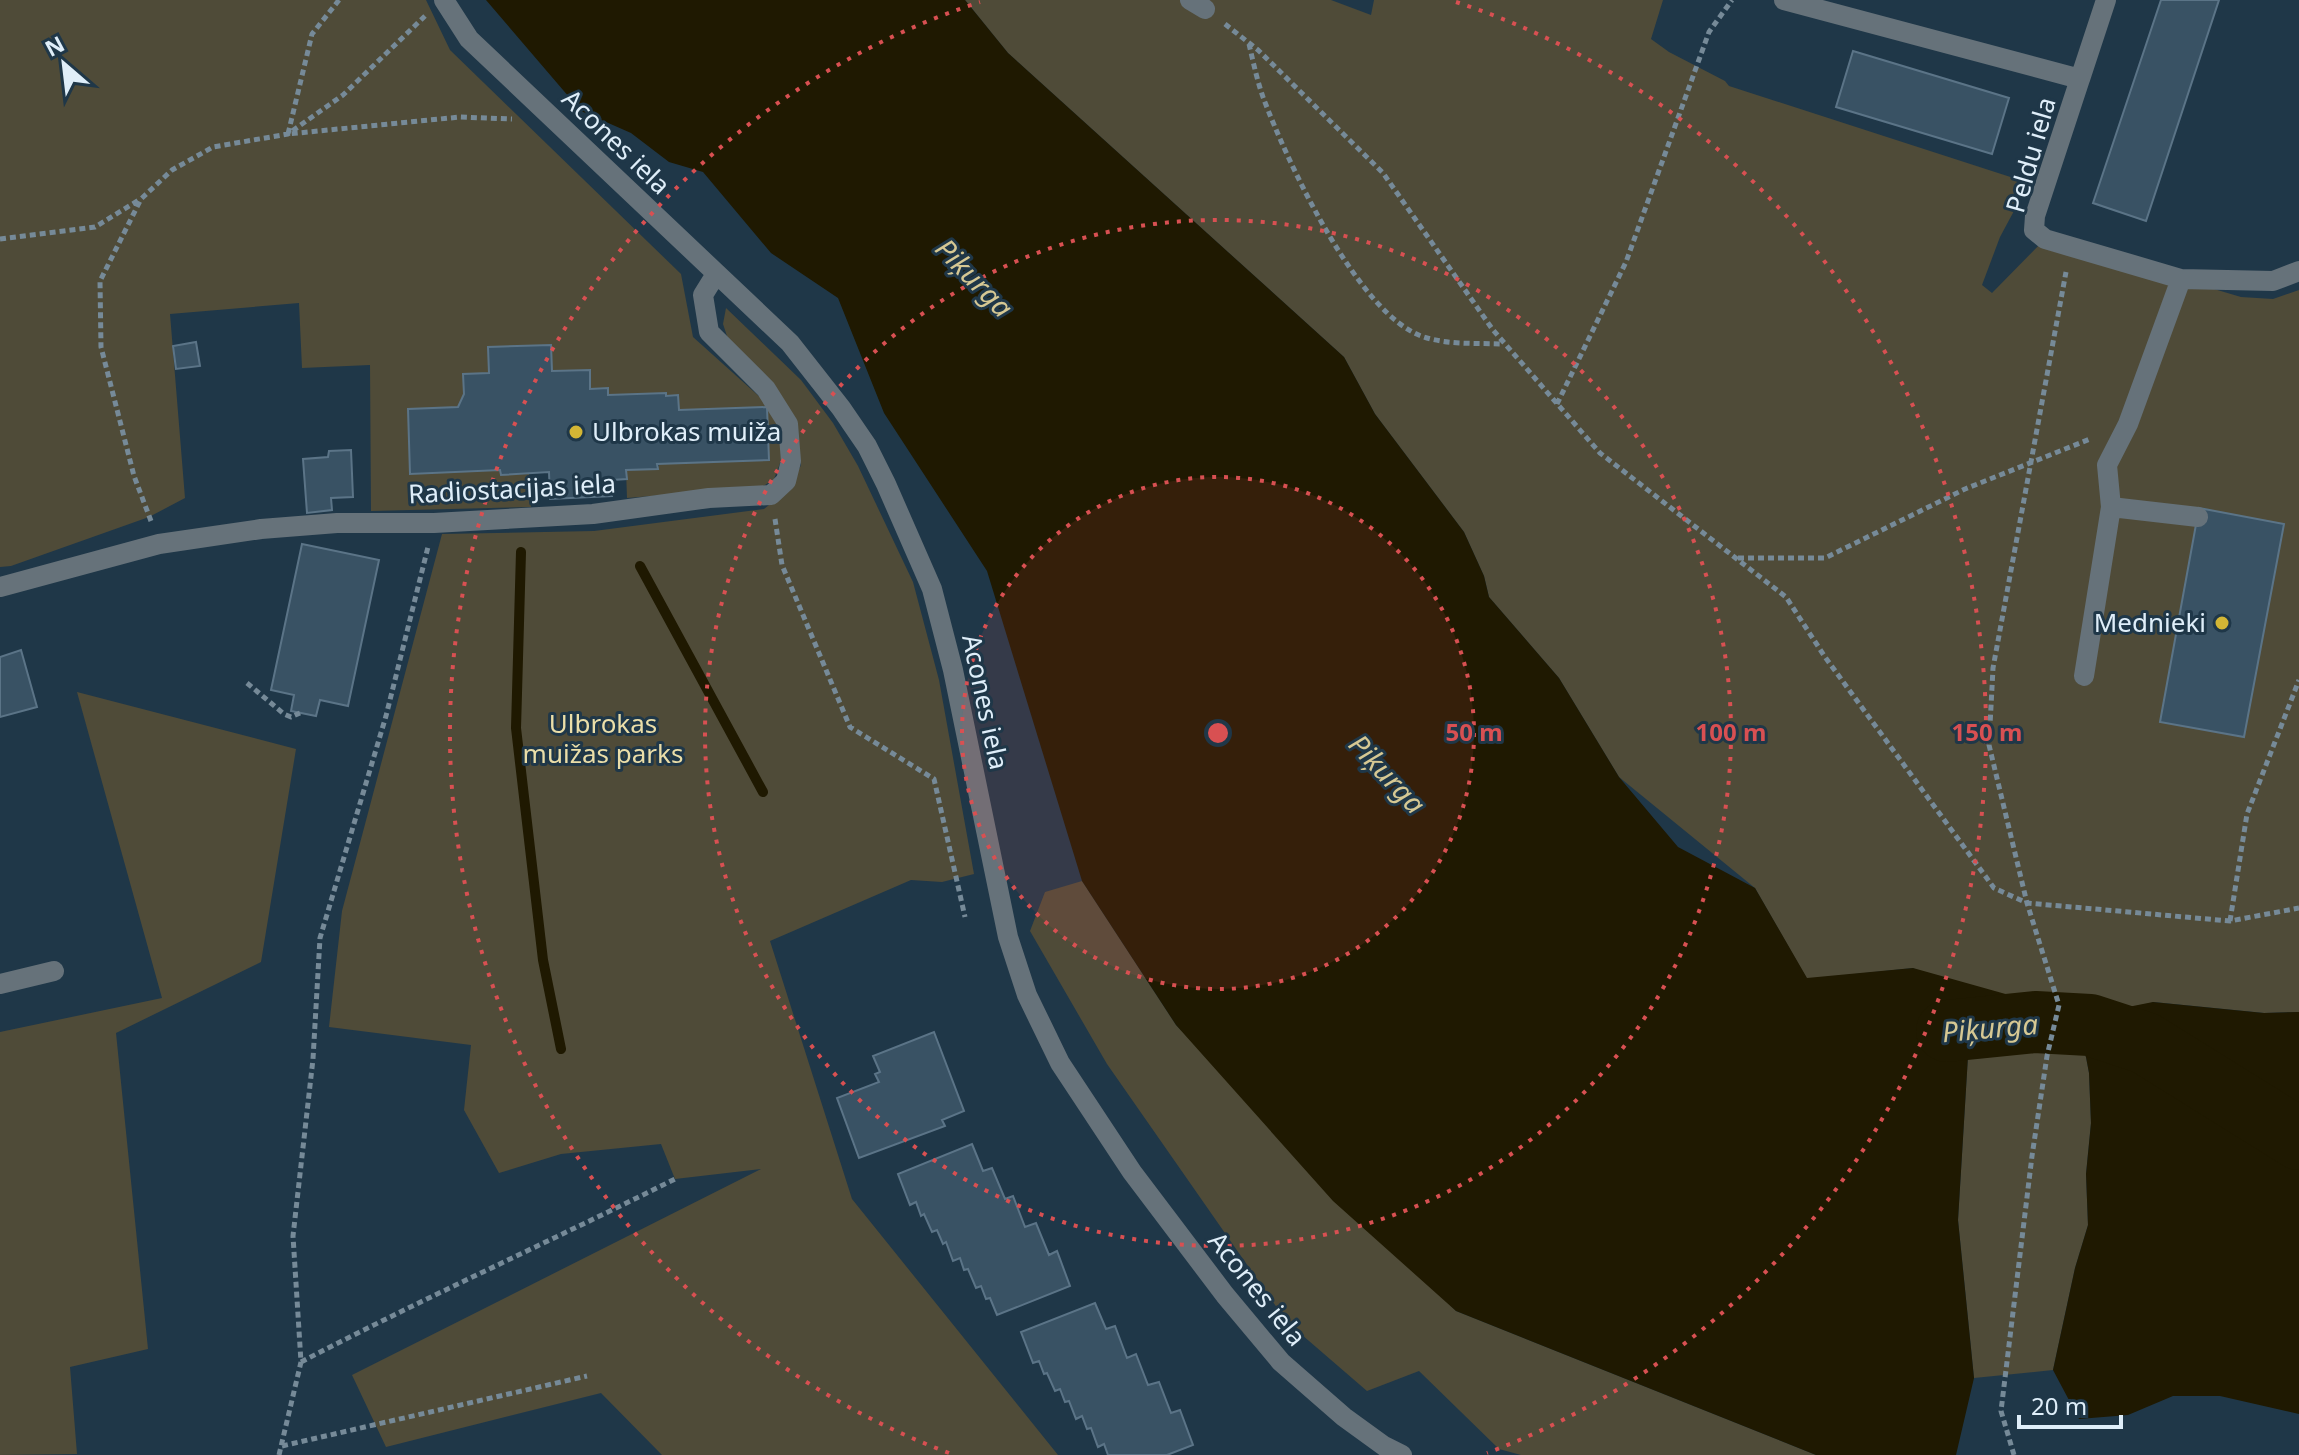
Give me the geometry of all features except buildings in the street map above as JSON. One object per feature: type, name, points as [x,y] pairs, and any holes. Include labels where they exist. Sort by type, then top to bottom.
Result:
[{"type":"street","name":"Peldu iela","points":[[1784,0],[2080,79],[2035,216],[2034,230],[2045,239],[2181,279],[2273,281],[2299,271]]},
{"type":"street","points":[[2080,79],[2106,0]]},
{"type":"street","name":"Acones iela","points":[[438,5],[469,39],[790,343],[867,446],[932,589],[944,631],[1008,937],[1027,995],[1060,1063],[1132,1172],[1225,1295],[1281,1362],[1344,1417],[1402,1455]]},
{"type":"street","points":[[716,274],[703,295],[709,332],[766,389],[788,424],[791,461],[786,481],[771,495]]},
{"type":"street","points":[[2084,676],[2111,507],[2107,465],[2128,424],[2181,279]]},
{"type":"street","name":"Radiostacijas iela","points":[[0,587],[159,544],[261,529],[337,523],[434,523],[593,514],[709,498],[771,495]]},
{"type":"street","points":[[2111,507],[2198,517]]},
{"type":"street","points":[[0,984],[54,971]]},
{"type":"path","points":[[288,134],[312,34],[339,0]]},
{"type":"path","points":[[1557,404],[1626,262],[1709,32],[1732,0]]},
{"type":"path","points":[[288,134],[343,95],[438,5]]},
{"type":"path","points":[[1198,5],[1249,43],[1383,173],[1505,344],[1600,453],[1786,597],[1825,657],[1994,888],[2027,903],[2230,921],[2299,908]]},
{"type":"path","points":[[1249,43],[1262,94],[1288,159],[1361,283],[1391,318],[1423,337],[1505,344]]},
{"type":"path","points":[[0,239],[95,227],[141,199],[172,170],[213,147],[288,134],[460,117],[557,121]]},
{"type":"path","points":[[141,199],[100,281],[101,347],[134,476],[159,544]]},
{"type":"path","points":[[2014,1455],[2001,1411],[2032,1156],[2047,1056],[2059,1005],[2027,903],[1989,745],[1989,731],[1993,668],[2070,247]]},
{"type":"path","points":[[1737,558],[1825,558],[1965,489],[2128,424]]},
{"type":"path","points":[[771,495],[782,565],[850,727],[934,779],[965,917]]},
{"type":"path","points":[[279,1455],[301,1362],[293,1236],[313,1059],[320,938],[386,716],[434,523]]},
{"type":"path","points":[[2230,921],[2247,814],[2299,680]]},
{"type":"path","points":[[247,683],[284,714],[291,717],[300,713]]},
{"type":"path","points":[[301,1362],[416,1302],[557,1238],[675,1179]]},
{"type":"path","points":[[282,1446],[587,1376]]},
{"type":"green space","points":[[0,0],[426,0],[450,50],[681,274],[693,337],[771,407],[781,430],[782,458],[774,479],[762,487],[627,498],[626,470],[658,468],[679,410],[678,395],[608,395],[608,388],[590,389],[589,370],[552,371],[551,345],[489,347],[489,373],[463,374],[464,394],[458,407],[408,410],[410,473],[500,470],[501,475],[529,474],[531,507],[371,511],[370,365],[302,368],[299,303],[170,314],[185,498],[149,517],[11,566],[0,567]]},
{"type":"green space","points":[[965,0],[1331,0],[1371,15],[1374,0],[1663,0],[1651,39],[1729,86],[2029,183],[2000,237],[1982,285],[1992,293],[2045,239],[2241,297],[2273,299],[2299,290],[2299,1012],[2264,1013],[2153,1002],[2082,1036],[2089,1073],[2091,1123],[2086,1174],[2088,1225],[2075,1268],[2053,1370],[1974,1378],[1958,1220],[1969,1039],[1947,984],[1913,968],[1807,979],[1755,888],[1619,777],[1559,678],[1489,597],[1484,576],[1464,532],[1375,414],[1344,357],[1008,53]]},
{"type":"green space","name":"Ulbrokas muižas parks","points":[[726,308],[801,380],[833,423],[858,466],[913,582],[939,680],[974,874],[942,882],[911,880],[770,941],[852,1199],[1058,1455],[662,1455],[601,1393],[386,1447],[352,1375],[761,1169],[675,1179],[661,1144],[561,1154],[499,1173],[464,1110],[471,1045],[329,1027],[342,911],[442,534],[594,531],[764,509],[789,489],[801,465],[797,434],[727,336],[723,324]]},
{"type":"green space","points":[[77,692],[296,749],[261,962],[116,1033],[148,1349],[70,1367],[77,1454],[0,1455],[0,1032],[162,998]]},
{"type":"green space","points":[[1082,881],[1176,1025],[1456,1311],[1816,1455],[1521,1455],[1499,1449],[1419,1371],[1367,1391],[1287,1322],[1107,1064],[1030,931],[1045,892]]},
{"type":"water","points":[[486,0],[965,0],[1008,53],[1344,357],[1375,414],[1464,532],[1484,576],[1489,597],[1559,678],[1619,777],[1678,847],[1755,888],[1807,978],[1913,968],[2034,1002],[2032,1041],[1969,1040],[1958,1220],[1974,1378],[1956,1455],[1816,1455],[1456,1311],[1333,1201],[1176,1025],[1082,881],[987,571],[884,413],[838,298],[771,253],[703,172],[669,162],[631,133],[581,111]]},
{"type":"water","points":[[2153,1002],[2264,1013],[2299,1012],[2299,1414],[2220,1396],[2173,1396],[2128,1415],[2079,1419],[2053,1370],[2075,1268],[2088,1225],[2086,1174],[2091,1123],[2089,1073],[2082,1036],[2093,1014]]},
{"type":"waterway","points":[[521,552],[516,728],[543,960],[561,1049]]},
{"type":"waterway","points":[[640,566],[763,792]]},
{"type":"waterway","name":"Piķurga","points":[[1947,1031],[2035,1022],[2090,1025],[2145,1043],[2299,1139]]},
{"type":"place","name":"Ulbrokas muiža","points":[[576,432]]},
{"type":"place","name":"Mednieki","points":[[2222,623]]}]
